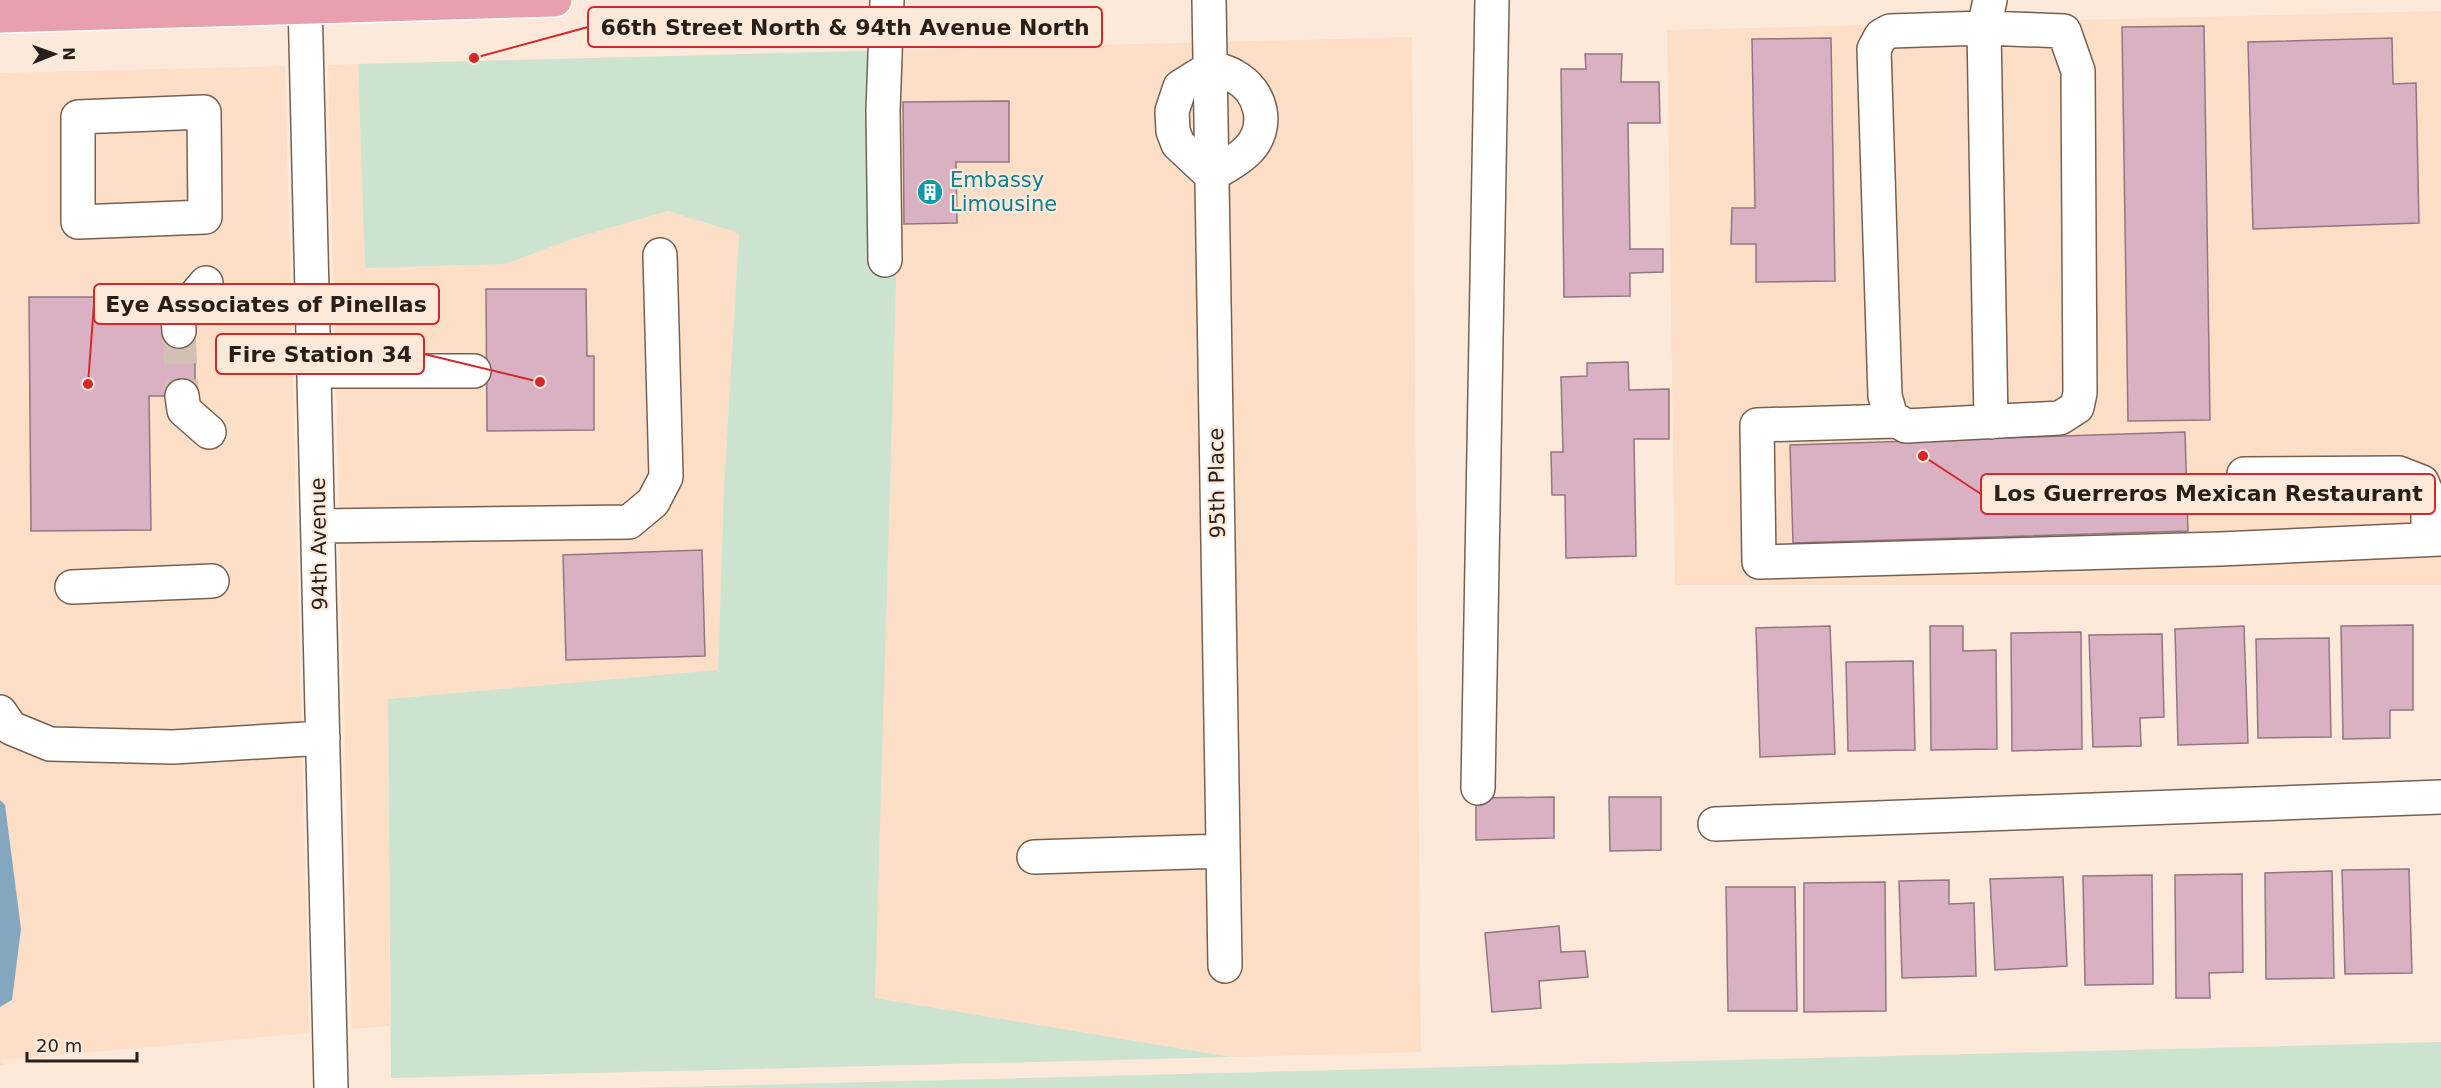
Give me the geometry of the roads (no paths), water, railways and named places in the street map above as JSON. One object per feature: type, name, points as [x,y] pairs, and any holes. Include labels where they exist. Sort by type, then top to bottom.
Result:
[{"type":"main road","points":[[0,16],[305,4],[555,0]]},
{"type":"street","points":[[885,260],[883,111],[887,0]]},
{"type":"street","name":"95th Place","points":[[1209,0],[1212,67],[1211,175],[1225,966]]},
{"type":"street","points":[[1478,788],[1492,0]]},
{"type":"street","name":"94th Avenue","points":[[305,4],[331,1088]]},
{"type":"street","points":[[1895,421],[1887,410],[1885,396],[1874,49],[1881,36],[1890,31],[1987,14],[2064,32],[2078,71],[2080,393],[2077,407],[2060,418],[1991,422],[1906,426],[1895,421],[1757,425],[1759,562],[2220,549],[2434,539],[2428,496],[2422,482],[2399,473],[2244,474]]},
{"type":"street","points":[[1987,14],[1991,422]]},
{"type":"street","points":[[1211,175],[1247,152],[1256,138],[1261,123],[1259,104],[1250,89],[1234,76],[1212,67]]},
{"type":"street","points":[[204,112],[205,217],[78,222],[78,117],[204,112]]},
{"type":"street","points":[[319,526],[629,522],[653,502],[666,477],[660,255]]},
{"type":"street","points":[[179,331],[178,316],[206,283]]},
{"type":"street","points":[[314,371],[474,371]]},
{"type":"street","points":[[182,396],[184,410],[209,432]]},
{"type":"street","points":[[72,587],[212,581]]},
{"type":"street","points":[[0,712],[11,728],[50,744],[173,747],[323,738]]},
{"type":"street","points":[[1715,824],[2441,797]]},
{"type":"street","points":[[1034,857],[1223,851]]},
{"type":"water","points":[[0,800],[5,805],[21,929],[12,1000],[0,1007]]},
{"type":"tunnel","points":[[179,331],[182,396]]},
{"type":"place","name":"66th Street North & 94th Avenue North","points":[[474,58]]},
{"type":"place","name":"Embassy Limousine","points":[[930,192]]},
{"type":"place","name":"Fire Station 34","points":[[540,382]]},
{"type":"place","name":"Eye Associates of Pinellas","points":[[88,384]]},
{"type":"place","name":"Los Guerreros Mexican Restaurant","points":[[1923,456]]}]
